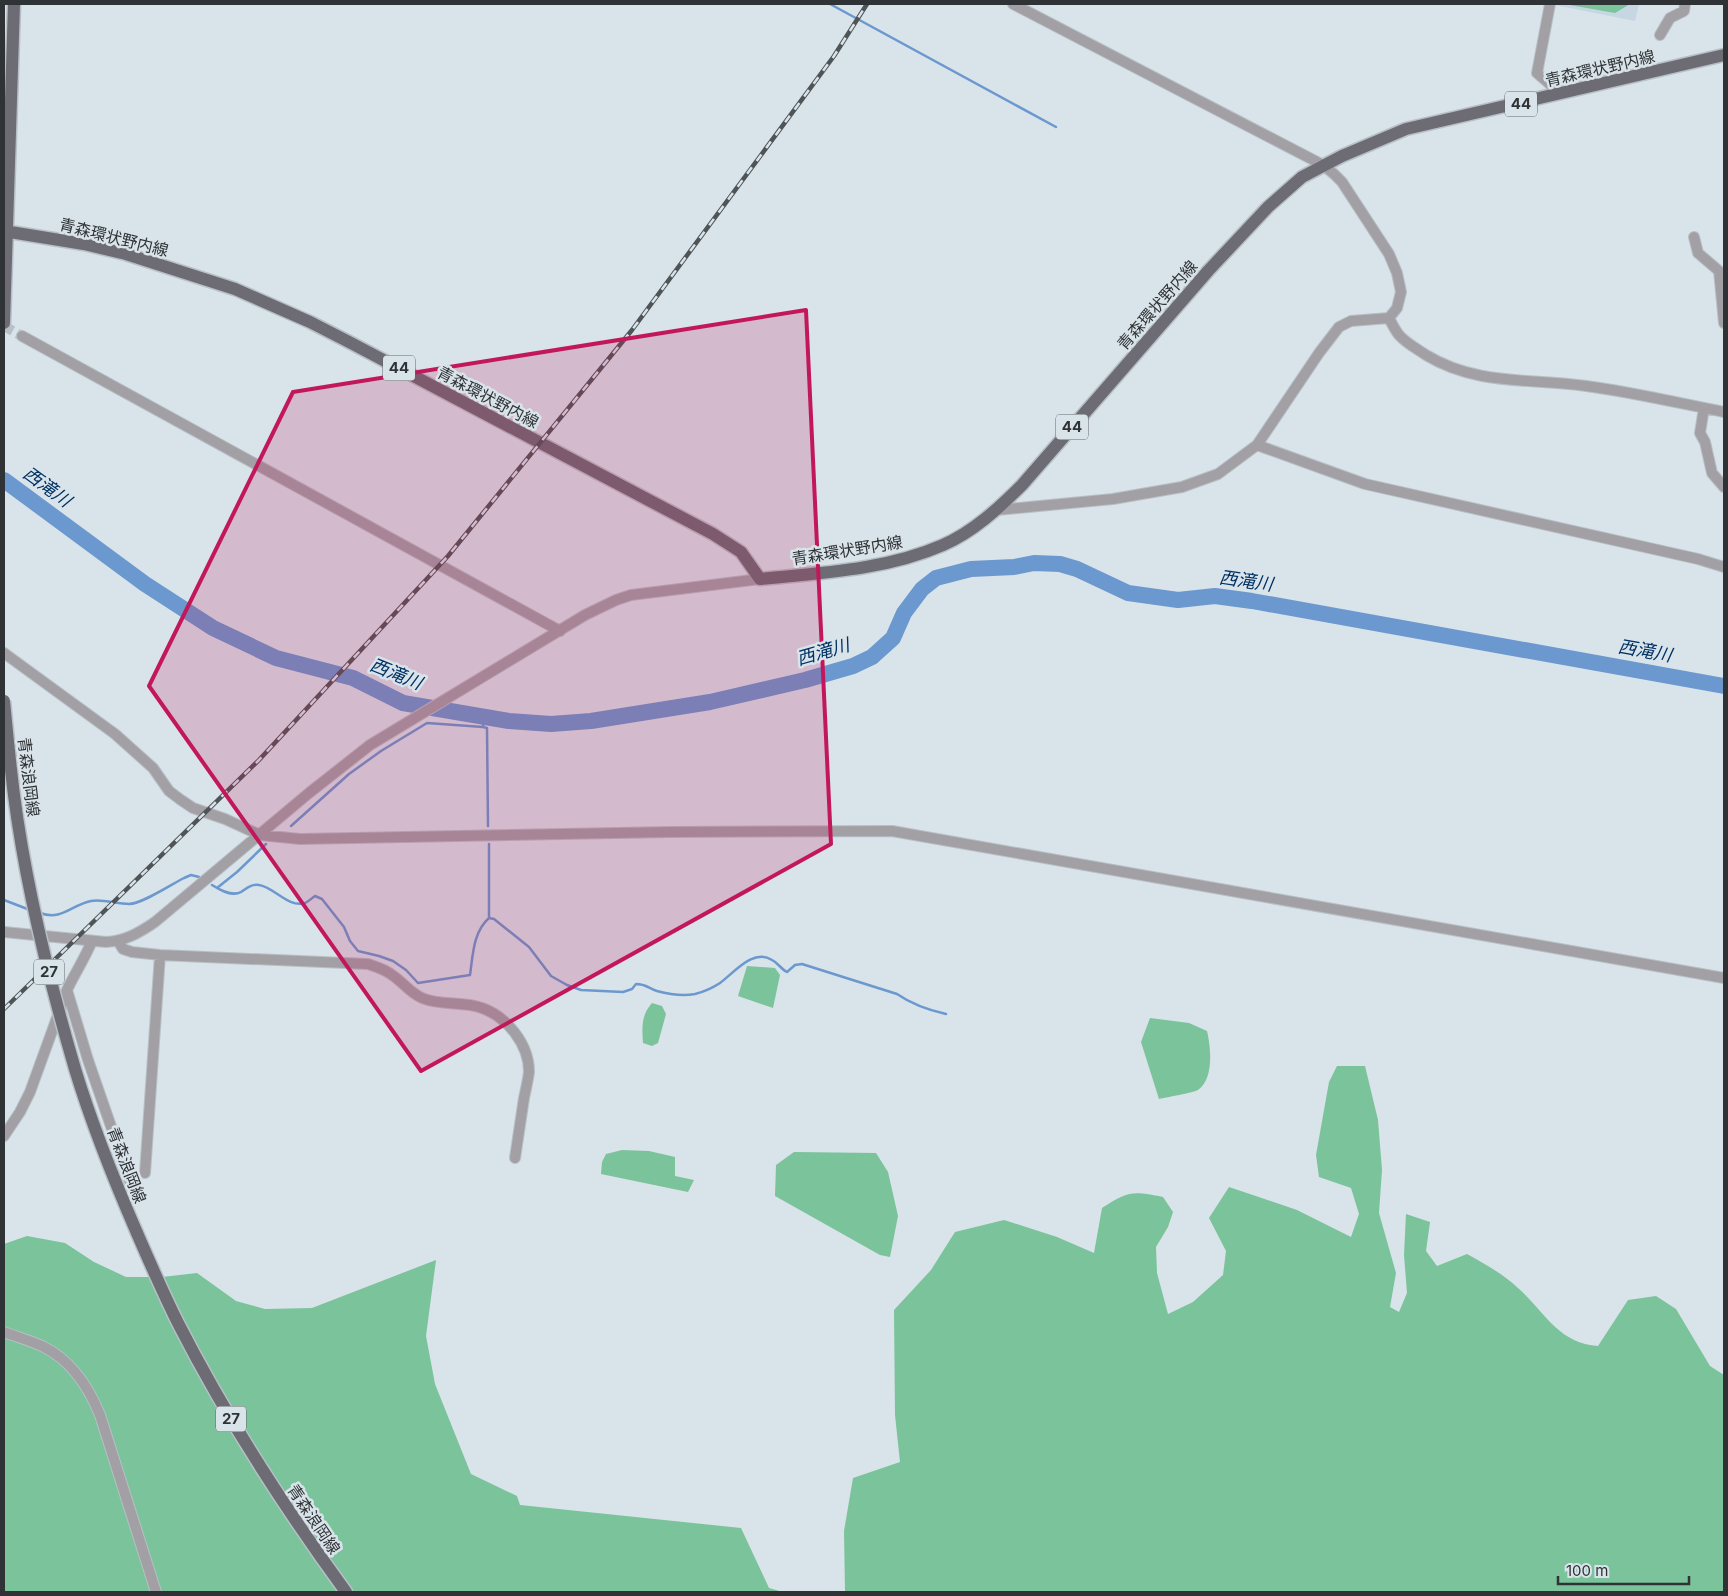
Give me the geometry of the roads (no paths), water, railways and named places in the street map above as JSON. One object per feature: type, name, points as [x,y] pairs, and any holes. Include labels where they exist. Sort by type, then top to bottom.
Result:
[{"type":"main road","points":[[4,323],[5,231],[14,4]]},
{"type":"main road","name":"青森環状野内線","points":[[5,231],[84,244],[126,254],[236,288],[310,322],[713,534],[741,552],[760,579],[837,571],[888,563],[945,545],[997,510],[1022,485],[1202,278],[1268,207],[1302,177],[1323,165],[1406,129],[1724,55]]},
{"type":"main road","name":"青森浪岡線","points":[[4,701],[14,796],[32,894],[50,976],[76,1071],[113,1176],[177,1322],[214,1390],[276,1492],[346,1592]]},
{"type":"street","points":[[997,510],[1113,500],[1182,487],[1218,474],[1257,445],[1319,353],[1339,327],[1351,321],[1389,318],[1397,308],[1401,292],[1397,273],[1389,254],[1342,182],[1323,165],[1013,4]]},
{"type":"street","points":[[1550,4],[1537,73],[1552,86],[1555,95]]},
{"type":"street","points":[[1660,35],[1670,18],[1684,11],[1685,4]]},
{"type":"street","points":[[1694,236],[1698,253],[1719,270],[1724,323]]},
{"type":"street","points":[[1389,318],[1398,334],[1415,348],[1438,362],[1481,377],[1585,386],[1724,412]]},
{"type":"street","points":[[22,336],[560,631]]},
{"type":"street","points":[[1704,408],[1700,433],[1705,442],[1712,473],[1724,487]]},
{"type":"street","points":[[1257,445],[1336,475],[1372,486],[1724,567]]},
{"type":"street","points":[[4,932],[106,942],[118,941],[139,933],[155,922],[370,744],[601,607],[631,595],[760,579]]},
{"type":"street","points":[[4,653],[115,734],[153,768],[168,791],[193,808],[225,819],[260,835],[300,839],[613,832],[892,831],[1724,978]]},
{"type":"street","points":[[4,1136],[20,1112],[30,1092],[67,990],[74,974],[84,961],[92,941]]},
{"type":"street","points":[[118,941],[123,949],[132,952],[160,955],[368,964],[383,969],[422,998],[437,1002],[481,1007],[497,1015],[511,1028],[522,1043],[527,1056],[529,1072],[515,1158]]},
{"type":"street","points":[[145,1173],[160,955]]},
{"type":"street","points":[[67,990],[88,1060],[132,1187]]},
{"type":"street","points":[[4,1332],[44,1347],[55,1355],[69,1366],[83,1382],[93,1398],[156,1592]]},
{"type":"waterway","points":[[830,4],[1056,127]]},
{"type":"waterway","name":"西滝川","points":[[4,480],[145,584],[213,628],[276,658],[353,678],[403,703],[509,721],[551,724],[591,721],[710,702],[805,680],[853,666],[872,657],[893,638],[904,613],[922,589],[936,578],[971,569],[1014,567],[1034,563],[1060,564],[1077,569],[1128,593],[1178,600],[1215,596],[1252,601],[1724,686]]},
{"type":"waterway","points":[[291,826],[349,774],[381,751],[427,723],[483,727],[484,718]]},
{"type":"waterway","points":[[483,727],[487,728],[488,826]]},
{"type":"waterway","points":[[217,888],[266,844]]},
{"type":"waterway","points":[[489,844],[489,917]]},
{"type":"waterway","points":[[40,913],[48,915],[61,914],[91,901],[135,903],[191,875],[199,877]]},
{"type":"waterway","points":[[212,885],[222,891],[234,894],[251,886],[259,885],[270,889],[293,903],[299,904],[315,896],[322,899],[344,927],[350,941],[358,951],[393,961],[406,970],[418,983],[470,975],[477,937],[489,918],[494,919],[529,947],[551,976],[581,990],[623,992],[632,989],[636,984],[666,993],[695,994],[718,985],[751,959],[765,957],[774,961],[787,972],[795,965],[802,964],[897,994],[921,1007],[946,1014]]},
{"type":"waterway","points":[[4,900],[30,910]]},
{"type":"tunnel","points":[[4,326],[22,336]]},
{"type":"railway","points":[[4,1009],[259,760],[448,556],[632,330],[834,56],[867,4]]}]
